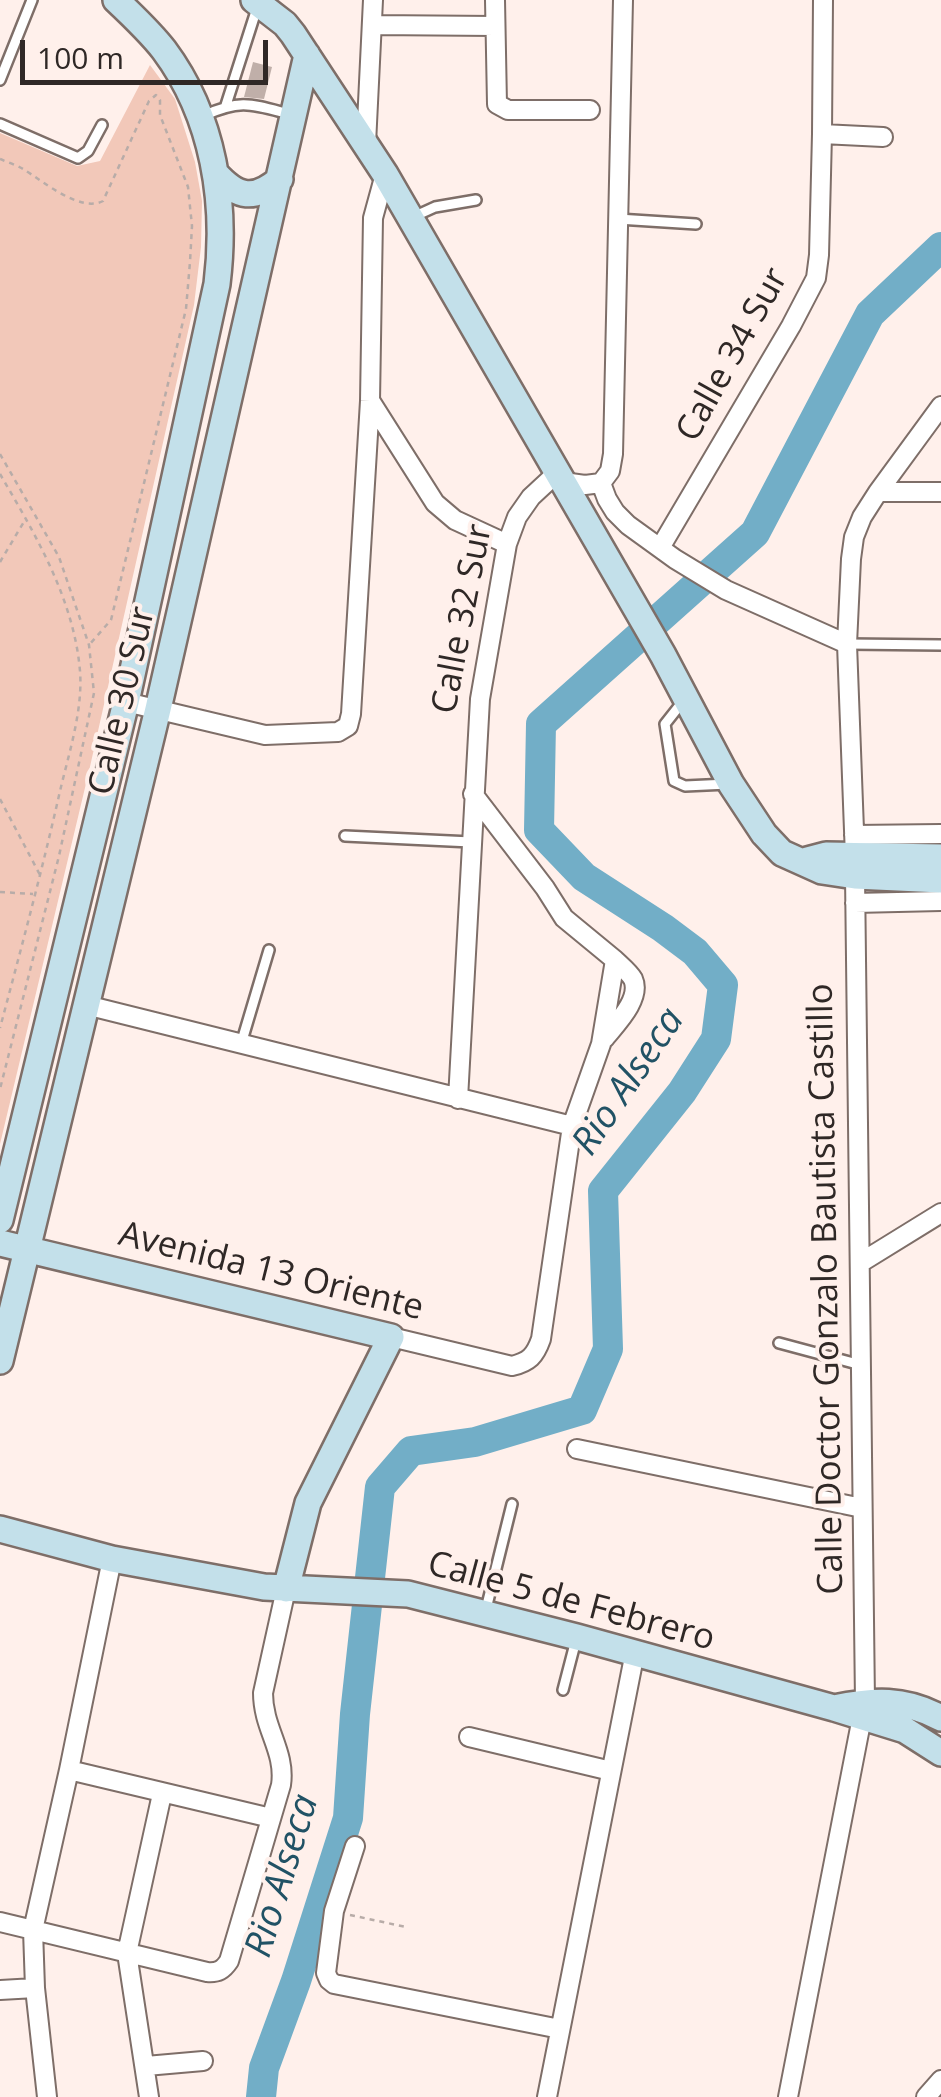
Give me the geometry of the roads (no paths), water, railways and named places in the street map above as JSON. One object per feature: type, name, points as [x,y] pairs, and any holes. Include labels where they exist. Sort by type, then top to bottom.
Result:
[{"type":"main road","name":"Calle 30 Sur","points":[[0,1220],[126,702],[217,284],[220,243],[216,174],[201,117],[187,85],[164,50],[116,0]]},
{"type":"main road","points":[[269,7],[308,55],[385,174],[664,655],[731,784],[764,834],[782,852],[801,861],[826,855],[941,858]]},
{"type":"main road","name":"Calle 30 Sur","points":[[0,1361],[158,709],[308,55]]},
{"type":"main road","points":[[216,174],[244,194],[260,193],[280,179]]},
{"type":"main road","points":[[854,856],[941,880]]},
{"type":"main road","name":"Avenida 13 Oriente","points":[[0,1243],[391,1337]]},
{"type":"main road","points":[[286,1590],[308,1502],[391,1337]]},
{"type":"main road","name":"Calle 5 de Febrero","points":[[0,1528],[112,1559],[286,1590],[408,1594],[834,1708],[864,1710]]},
{"type":"main road","points":[[864,1710],[894,1702],[918,1706],[941,1718]]},
{"type":"main road","points":[[864,1710],[941,1753]]},
{"type":"street","points":[[366,144],[373,0]]},
{"type":"street","points":[[495,0],[496,98],[502,108],[590,110]]},
{"type":"street","points":[[560,477],[585,485],[601,482],[610,470],[613,454],[623,0]]},
{"type":"street","name":"Calle 34 Sur","points":[[668,554],[816,278],[823,0]]},
{"type":"street","points":[[373,25],[495,26]]},
{"type":"street","points":[[822,134],[883,137]]},
{"type":"street","points":[[126,702],[265,735],[338,732],[348,726],[370,401],[374,218],[385,174]]},
{"type":"street","points":[[370,401],[435,503],[444,512],[508,544]]},
{"type":"street","name":"Calle Doctor Gonzalo Bautista Castillo","points":[[788,2097],[864,1710],[855,903],[847,644],[851,559],[862,517],[941,406]]},
{"type":"street","name":"Calle 32 Sur","points":[[458,1099],[480,699],[508,544],[531,497],[560,477]]},
{"type":"street","points":[[601,482],[607,500],[628,526],[668,554],[726,590],[847,644]]},
{"type":"street","points":[[878,492],[941,492]]},
{"type":"street","points":[[597,540],[610,527],[628,526]]},
{"type":"street","points":[[86,1006],[572,1126],[601,1044],[615,960],[564,918],[473,794]]},
{"type":"street","points":[[854,856],[941,834]]},
{"type":"street","points":[[855,903],[941,901]]},
{"type":"street","name":"Avenida 13 Oriente","points":[[391,1337],[512,1366],[526,1362],[536,1353],[572,1126]]},
{"type":"street","points":[[860,1263],[941,1213]]},
{"type":"street","points":[[577,1449],[862,1508]]},
{"type":"street","points":[[47,2097],[33,1930],[112,1559]]},
{"type":"street","points":[[0,1922],[207,1972],[225,1968],[283,1771],[263,1710],[263,1693],[286,1590]]},
{"type":"street","points":[[547,2097],[635,1652]]},
{"type":"street","points":[[470,1738],[611,1771]]},
{"type":"street","points":[[69,1770],[271,1818]]},
{"type":"street","points":[[149,2097],[127,1953],[162,1794]]},
{"type":"street","points":[[356,1846],[334,1912],[326,1972],[329,1980],[560,2029]]},
{"type":"street","points":[[0,1990],[35,1988]]},
{"type":"street","points":[[146,2066],[203,2060]]},
{"type":"street","points":[[926,2097],[940,2082]]},
{"type":"lane","points":[[0,80],[32,0]]},
{"type":"lane","points":[[226,106],[269,7]]},
{"type":"lane","points":[[201,117],[226,106],[252,104],[295,116]]},
{"type":"lane","points":[[0,124],[78,158],[88,151],[102,125]]},
{"type":"lane","points":[[410,218],[434,208],[476,200]]},
{"type":"lane","points":[[618,220],[696,224]]},
{"type":"lane","points":[[847,644],[941,645]]},
{"type":"lane","points":[[686,698],[665,724],[674,781],[685,786],[731,784]]},
{"type":"lane","points":[[345,836],[471,842]]},
{"type":"lane","points":[[242,1044],[269,950]]},
{"type":"lane","points":[[779,1343],[861,1365]]},
{"type":"lane","points":[[484,1614],[512,1504]]},
{"type":"lane","points":[[564,1690],[577,1637]]},
{"type":"waterway","name":"Rio Alseca","points":[[261,2097],[264,2068],[348,1818],[355,1714],[380,1487],[411,1451],[475,1442],[582,1410],[608,1349],[603,1191],[682,1092],[716,1039],[723,985],[695,952],[584,877],[539,830],[541,724],[755,533],[870,314],[941,247]]}]
